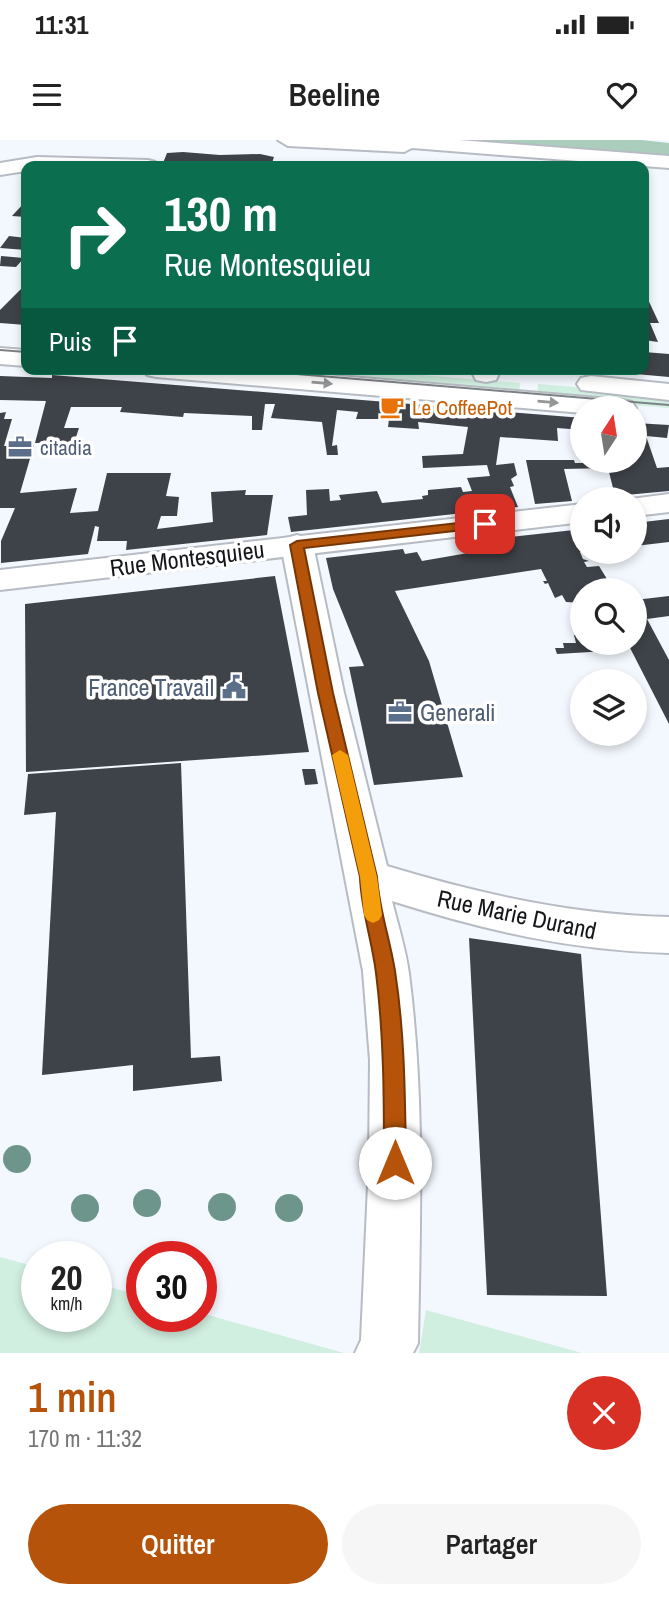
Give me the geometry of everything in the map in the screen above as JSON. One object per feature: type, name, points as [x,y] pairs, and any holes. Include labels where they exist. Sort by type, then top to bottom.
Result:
[{"type":"street","points":[[288,140],[445,146]]},
{"type":"street","points":[[381,140],[669,162]]},
{"type":"street","points":[[0,169],[21,166]]},
{"type":"street","points":[[0,183],[21,185]]},
{"type":"street","points":[[0,336],[21,337]]},
{"type":"street","points":[[0,356],[21,358]]},
{"type":"street","points":[[228,375],[570,404]]},
{"type":"street","points":[[519,375],[669,393]]},
{"type":"street","points":[[648,410],[669,412]]},
{"type":"street","points":[[647,506],[669,503]]},
{"type":"street","name":"Rue Montesquieu","points":[[0,580],[570,514]]},
{"type":"street","points":[[297,545],[386,971],[394,1060],[395,1177],[389,1343],[384,1353]]},
{"type":"street","name":"Rue Marie Durand","points":[[368,877],[471,909],[613,934],[669,934]]},
{"type":"green space","points":[[461,140],[642,140],[669,143],[669,157]]},
{"type":"green space","points":[[269,375],[422,375],[520,383],[519,396]]},
{"type":"green space","points":[[538,384],[669,395],[669,408],[648,406],[648,396],[570,396],[570,400],[537,397]]},
{"type":"green space","points":[[0,1257],[21,1263],[21,1332],[112,1332],[112,1288],[126,1291],[126,1332],[217,1332],[217,1317],[344,1353],[0,1353]]},
{"type":"green space","points":[[426,1310],[582,1353],[419,1353]]},
{"type":"building","points":[[167,153],[260,154],[274,157],[273,161],[164,161]]},
{"type":"building","points":[[21,206],[21,217],[12,216]]},
{"type":"building","points":[[9,236],[21,237],[21,250],[0,248]]},
{"type":"building","points":[[1,256],[21,258],[16,267],[0,266]]},
{"type":"building","points":[[21,289],[21,325],[0,323],[0,310]]},
{"type":"building","points":[[649,302],[659,323],[650,323],[658,342],[649,341]]},
{"type":"building","points":[[649,352],[669,354],[669,377],[647,375],[649,375]]},
{"type":"building","points":[[52,375],[570,417],[570,429],[557,428],[558,441],[500,437],[496,465],[514,463],[517,475],[511,479],[514,486],[510,487],[518,507],[291,532],[288,517],[307,515],[306,490],[329,489],[330,501],[341,500],[339,495],[377,491],[382,503],[423,499],[422,496],[428,495],[428,490],[461,487],[463,492],[472,491],[467,478],[490,476],[487,465],[423,468],[422,456],[463,454],[468,427],[418,422],[419,429],[388,427],[389,419],[356,419],[358,412],[337,410],[332,446],[337,445],[338,455],[327,455],[322,422],[271,418],[275,404],[265,404],[262,430],[252,430],[252,416],[184,413],[183,417],[120,412],[122,407],[71,407],[64,428],[79,428],[74,443],[35,443],[46,401],[0,400],[0,376],[52,378]]},
{"type":"building","points":[[6,412],[4,419],[12,419],[4,446],[34,445],[20,493],[77,488],[70,513],[98,511],[107,473],[171,473],[166,496],[179,497],[177,516],[161,516],[157,529],[213,522],[211,492],[246,490],[245,495],[273,495],[267,535],[126,550],[127,541],[97,541],[99,527],[95,526],[88,554],[1,563],[1,541],[15,508],[0,508],[0,413]]},
{"type":"building","points":[[648,424],[669,425],[667,438],[648,436]]},
{"type":"building","points":[[648,442],[657,468],[669,467],[669,491],[647,493],[647,487],[613,487],[609,473],[648,472]]},
{"type":"building","points":[[526,460],[570,460],[570,469],[564,469],[570,501],[535,504]]},
{"type":"building","points":[[669,519],[669,542],[647,545],[647,522]]},
{"type":"building","points":[[570,530],[570,564],[599,566],[606,578],[570,578],[570,602],[566,602],[562,595],[555,598],[548,583],[543,581],[547,581],[541,569],[395,591],[429,661],[463,777],[374,785],[349,667],[364,666],[333,589],[326,558],[403,549],[405,554],[417,552],[422,561],[468,553],[464,545],[474,544],[473,541]]},
{"type":"building","points":[[275,576],[309,752],[26,772],[25,604]]},
{"type":"building","points":[[669,596],[669,616],[647,619],[647,599]]},
{"type":"building","points":[[647,619],[669,660],[669,724],[647,681],[647,669],[641,669],[634,655],[647,655]]},
{"type":"building","points":[[563,643],[570,643],[570,653],[557,654],[555,648],[564,648]]},
{"type":"building","points":[[181,763],[191,1058],[220,1056],[222,1081],[133,1091],[133,1065],[42,1075],[56,812],[24,815],[28,774]]},
{"type":"building","points":[[302,769],[315,769],[318,784],[305,785]]},
{"type":"building","points":[[469,938],[581,954],[607,1296],[487,1295]]},
{"type":"tram line","points":[[0,350],[21,352]]},
{"type":"tram line","points":[[308,375],[669,405]]},
{"type":"slow traffic","points":[[340,755],[368,877],[373,915]]},
{"type":"place","name":"Le CoffeePot","points":[[392,407]]},
{"type":"place","name":"citadia","points":[[20,447]]},
{"type":"place","name":"France Travail","points":[[234,687]]},
{"type":"place","name":"Generali","points":[[400,712]]},
{"type":"route","points":[[395,1163],[394,1060],[386,971],[297,545],[485,524]]}]
